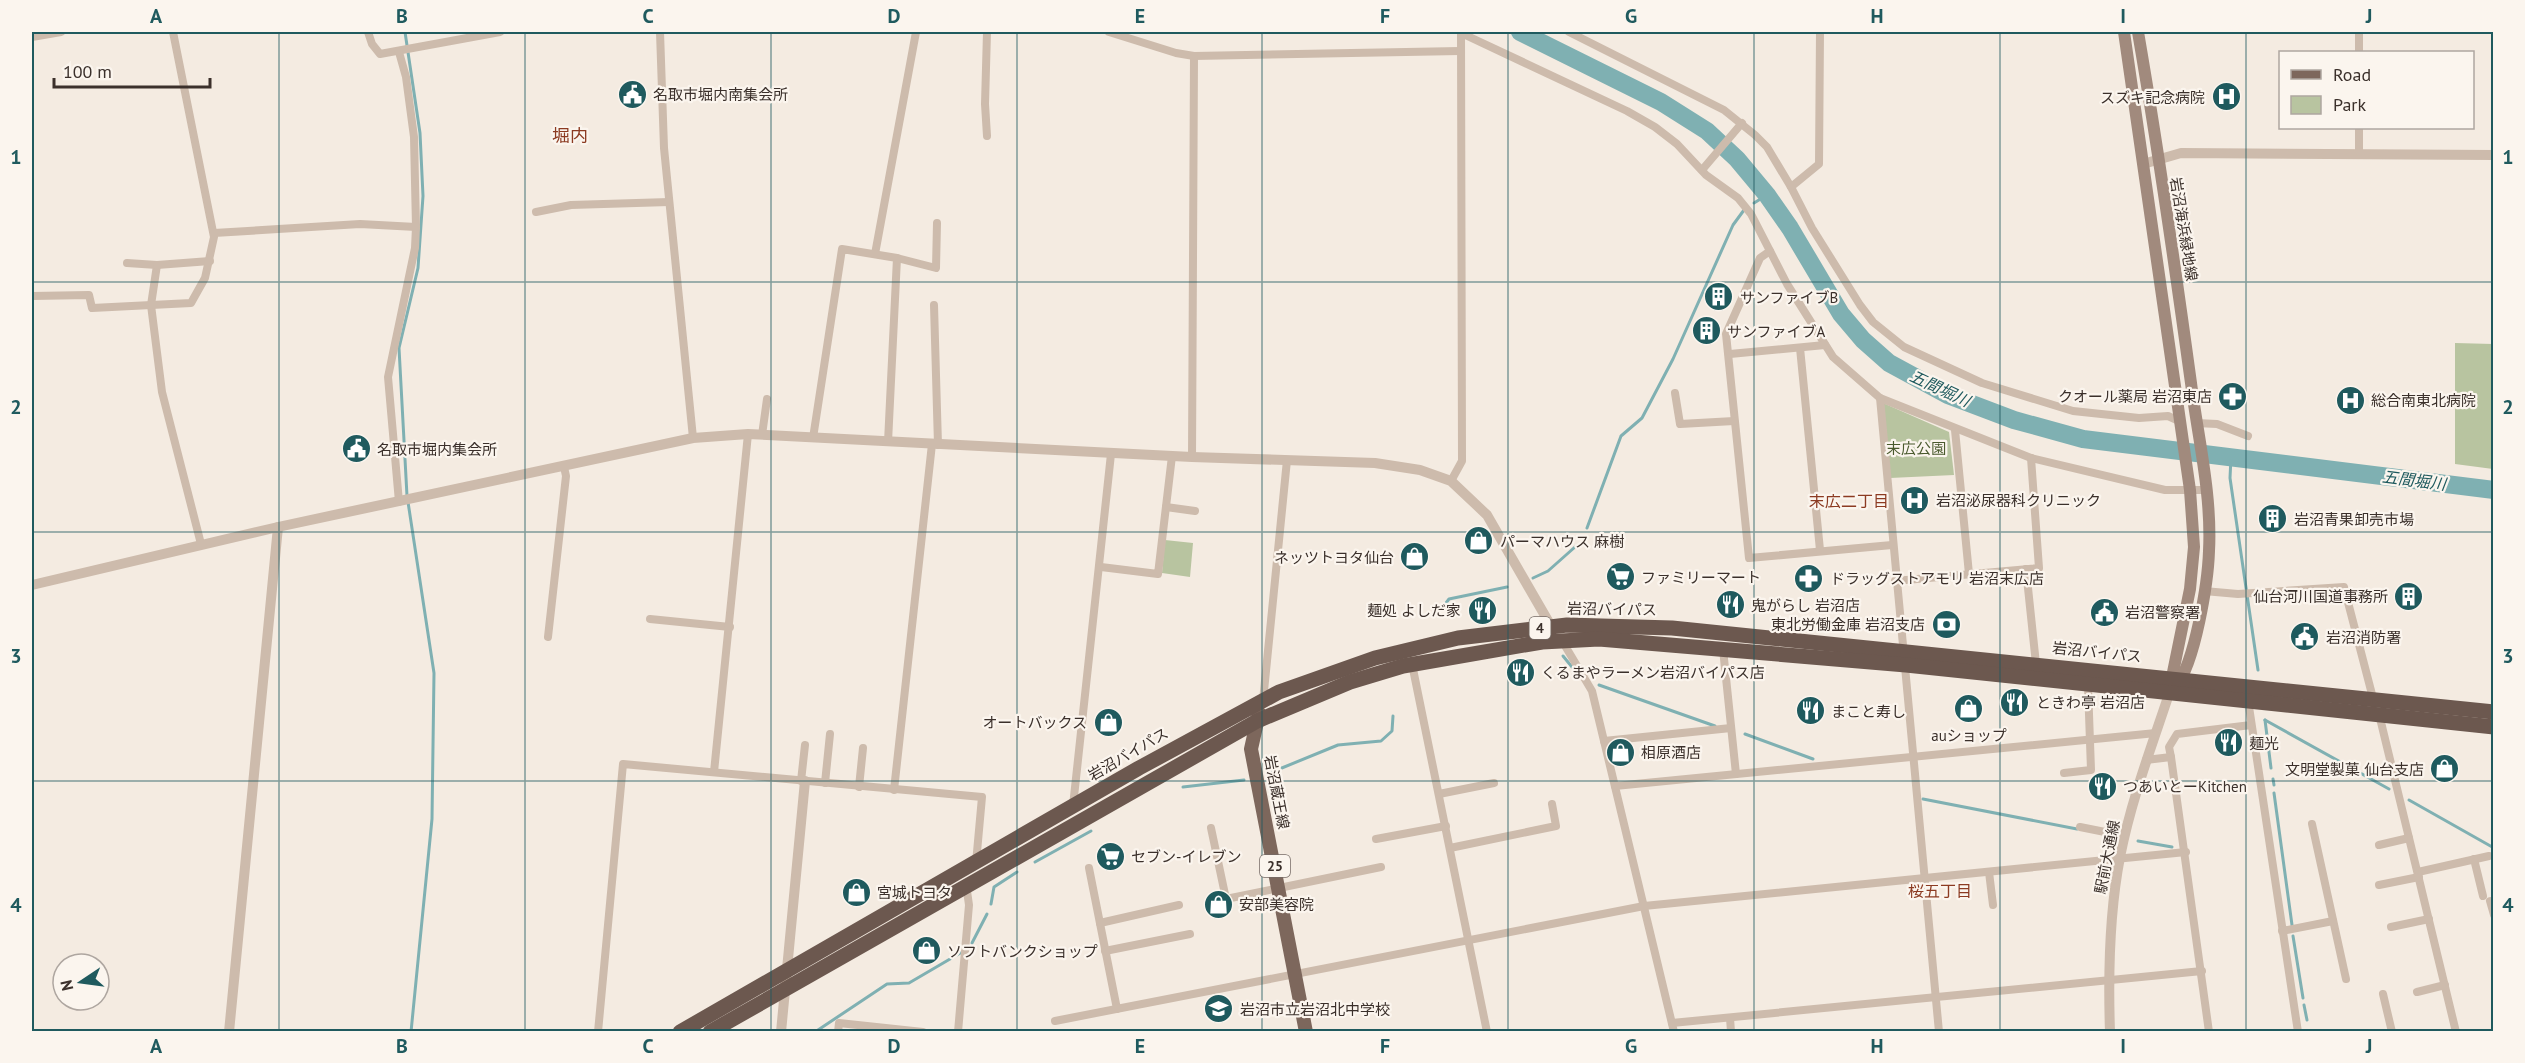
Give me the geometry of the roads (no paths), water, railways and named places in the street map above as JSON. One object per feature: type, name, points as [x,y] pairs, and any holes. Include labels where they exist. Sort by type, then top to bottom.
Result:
[{"type":"highway","name":"岩沼バイパス","points":[[680,1032],[789,967],[1263,701],[1340,668],[1458,638],[1551,626],[1672,628],[1905,657],[2088,686],[2248,700],[2493,727]]},
{"type":"highway","name":"岩沼バイパス","points":[[710,1032],[966,884],[1257,721],[1350,682],[1412,664],[1471,652],[1562,641],[1626,640],[1723,649],[2036,664],[2493,711]]},
{"type":"main road","name":"岩沼海浜緑地線","points":[[2124,32],[2189,484]]},
{"type":"main road","name":"岩沼海浜緑地線","points":[[2138,32],[2206,485]]},
{"type":"main road","points":[[2177,678],[2194,547],[2189,484]]},
{"type":"main road","points":[[2169,694],[2192,651],[2204,591],[2209,551],[2206,485]]},
{"type":"main road","name":"岩沼蔵王線","points":[[1263,701],[1251,749],[1306,1032]]},
{"type":"street","points":[[32,37],[61,32]]},
{"type":"street","points":[[32,296],[89,295],[92,308],[190,303],[205,278],[214,233],[173,32]]},
{"type":"street","points":[[368,32],[372,44],[380,54],[500,32]]},
{"type":"street","points":[[660,32],[669,202],[693,438]]},
{"type":"street","points":[[875,254],[916,32]]},
{"type":"street","points":[[987,32],[985,104],[987,136]]},
{"type":"street","points":[[1109,32],[1176,53],[1194,56],[1460,51]]},
{"type":"street","points":[[1451,481],[1462,461],[1461,32],[1542,69],[1655,127],[1704,168],[1744,206],[1826,345],[1849,373],[1880,399],[1954,430],[2031,458],[2165,490],[2189,484],[2206,485]]},
{"type":"street","points":[[1569,32],[1724,110],[1767,147],[1812,228],[1860,305],[1873,322],[1904,347],[1983,383],[2073,411],[2139,418],[2168,416],[2180,426]]},
{"type":"street","points":[[1791,188],[1819,164],[1820,32]]},
{"type":"street","points":[[2359,32],[2359,51]]},
{"type":"street","points":[[404,51],[414,137],[415,248],[388,376],[404,501]]},
{"type":"street","points":[[1192,458],[1194,56]]},
{"type":"street","points":[[1704,168],[1740,125]]},
{"type":"street","points":[[2359,129],[2359,154]]},
{"type":"street","points":[[2143,164],[2181,153],[2493,155]]},
{"type":"street","points":[[536,212],[571,205],[669,202]]},
{"type":"street","points":[[813,438],[842,249],[897,258],[936,268],[937,223]]},
{"type":"street","points":[[214,233],[360,224],[416,227]]},
{"type":"street","points":[[1770,252],[1760,258],[1726,334],[1730,354],[1734,421],[1749,558],[1892,545]]},
{"type":"street","points":[[888,442],[897,258]]},
{"type":"street","points":[[127,264],[157,265],[210,261]]},
{"type":"street","points":[[157,265],[151,305],[162,392],[201,544]]},
{"type":"street","points":[[894,790],[935,444],[934,305]]},
{"type":"street","points":[[1730,354],[1826,345]]},
{"type":"street","points":[[1800,348],[1820,550]]},
{"type":"street","points":[[1675,393],[1680,424],[1734,421]]},
{"type":"street","points":[[762,435],[767,399]]},
{"type":"street","points":[[1880,399],[1895,581],[1905,657],[1912,756],[1939,1032]]},
{"type":"street","points":[[2197,427],[2217,424],[2248,436]]},
{"type":"street","points":[[1954,430],[1969,574]]},
{"type":"street","points":[[714,772],[748,434]]},
{"type":"street","points":[[32,585],[201,544],[693,438],[748,434],[1192,458],[1375,463],[1420,470],[1451,481],[1487,515],[1551,626],[1592,691],[1673,1027],[1730,1018],[2202,971]]},
{"type":"street","points":[[1073,806],[1101,567],[1111,454]]},
{"type":"street","points":[[1101,567],[1158,574],[1172,456]]},
{"type":"street","points":[[1895,581],[2039,567],[2031,458]]},
{"type":"street","points":[[1263,701],[1287,460]]},
{"type":"street","points":[[548,637],[566,476],[564,467]]},
{"type":"street","points":[[1166,507],[1195,511]]},
{"type":"street","points":[[229,1032],[278,527]]},
{"type":"street","points":[[2026,569],[2036,664]]},
{"type":"street","points":[[2204,591],[2238,594],[2344,586],[2371,697],[2379,714],[2456,1032]]},
{"type":"street","points":[[650,619],[730,627]]},
{"type":"street","points":[[1723,649],[1736,774]]},
{"type":"street","points":[[1412,664],[1487,1032]]},
{"type":"street","points":[[2064,773],[2091,770],[2088,686]]},
{"type":"street","name":"駅前大通線","points":[[2110,1032],[2109,980],[2112,909],[2120,859],[2146,760],[2169,694]]},
{"type":"street","points":[[2248,700],[2298,1032]]},
{"type":"street","points":[[2209,1032],[2186,852],[2169,747],[2177,734],[2251,725]]},
{"type":"street","points":[[1604,741],[1731,728]]},
{"type":"street","points":[[1615,786],[2156,733]]},
{"type":"street","points":[[825,783],[830,734]]},
{"type":"street","points":[[781,1032],[789,967],[805,745]]},
{"type":"street","points":[[859,787],[863,747]]},
{"type":"street","points":[[2146,760],[2171,757]]},
{"type":"street","points":[[598,1032],[623,764],[982,797],[976,863]]},
{"type":"street","points":[[1439,794],[1494,783]]},
{"type":"street","points":[[1450,848],[1556,825],[1552,804]]},
{"type":"street","points":[[2312,824],[2346,979]]},
{"type":"street","points":[[1377,839],[1446,826]]},
{"type":"street","points":[[2080,827],[2125,836]]},
{"type":"street","points":[[1211,828],[1227,899],[1381,867]]},
{"type":"street","points":[[2379,845],[2409,838]]},
{"type":"street","points":[[1055,1020],[1644,906],[2186,852]]},
{"type":"street","points":[[2379,885],[2489,855]]},
{"type":"street","points":[[2474,859],[2493,915]]},
{"type":"street","points":[[1089,868],[1117,1009]]},
{"type":"street","points":[[1989,872],[1993,905]]},
{"type":"street","points":[[958,1032],[969,905],[966,884]]},
{"type":"street","points":[[1100,923],[1179,905]]},
{"type":"street","points":[[2391,927],[2429,919]]},
{"type":"street","points":[[2282,931],[2333,921]]},
{"type":"street","points":[[1105,951],[1190,934]]},
{"type":"street","points":[[2417,992],[2445,986]]},
{"type":"street","points":[[2383,994],[2392,1032]]},
{"type":"street","points":[[1730,1018],[1731,1032]]},
{"type":"street","points":[[838,1032],[839,1023],[923,1032]]},
{"type":"waterway","points":[[405,32],[420,133],[423,196],[418,268],[399,348],[407,496]]},
{"type":"waterway","name":"五間堀川","points":[[1520,32],[1661,102],[1707,131],[1737,159],[1767,195],[1790,228],[1841,314],[1863,340],[1889,363],[1948,395],[2014,420],[2083,439],[2494,490]]},
{"type":"waterway","points":[[1754,203],[1767,195]]},
{"type":"waterway","points":[[1587,528],[1621,436],[1642,418],[1673,359],[1733,225],[1744,210]]},
{"type":"waterway","points":[[2231,457],[2230,478],[2258,670]]},
{"type":"waterway","points":[[408,502],[434,673],[432,819],[411,1032]]},
{"type":"waterway","points":[[1533,578],[1548,571],[1575,547]]},
{"type":"waterway","points":[[1446,603],[1449,599],[1507,587]]},
{"type":"waterway","points":[[1563,656],[1572,667]]},
{"type":"waterway","points":[[1599,685],[1715,726]]},
{"type":"waterway","points":[[1272,772],[1338,745],[1381,741],[1392,731],[1393,716]]},
{"type":"waterway","points":[[2265,720],[2389,789]]},
{"type":"waterway","points":[[2265,720],[2271,768]]},
{"type":"waterway","points":[[1745,734],[1813,759]]},
{"type":"waterway","points":[[2273,779],[2274,785]]},
{"type":"waterway","points":[[1183,787],[1244,780]]},
{"type":"waterway","points":[[2274,793],[2292,925]]},
{"type":"waterway","points":[[1923,799],[2077,829]]},
{"type":"waterway","points":[[2409,800],[2494,848]]},
{"type":"waterway","points":[[1035,862],[1091,831]]},
{"type":"waterway","points":[[2138,841],[2172,847]]},
{"type":"waterway","points":[[991,904],[994,887],[1017,872]]},
{"type":"waterway","points":[[972,943],[987,914]]},
{"type":"waterway","points":[[2293,936],[2303,998]]},
{"type":"waterway","points":[[815,1032],[887,984],[909,983],[962,952]]},
{"type":"waterway","points":[[2304,1005],[2307,1020]]},
{"type":"place","name":"名取市堀内南集会所","points":[[632,94]]},
{"type":"place","name":"スズキ記念病院","points":[[2226,97]]},
{"type":"place","name":"サンファイブB","points":[[1719,297]]},
{"type":"place","name":"サンファイブA","points":[[1706,331]]},
{"type":"place","name":"クオール薬局 岩沼東店","points":[[2233,396]]},
{"type":"place","name":"総合南東北病院","points":[[2350,400]]},
{"type":"place","name":"名取市堀内集会所","points":[[356,449]]},
{"type":"place","name":"岩沼泌尿器科クリニック","points":[[1915,500]]},
{"type":"place","name":"岩沼青果卸売市場","points":[[2273,519]]},
{"type":"place","name":"パーマハウス 麻樹","points":[[1479,541]]},
{"type":"place","name":"ネッツトヨタ仙台","points":[[1415,557]]},
{"type":"place","name":"ファミリーマート","points":[[1620,577]]},
{"type":"place","name":"ドラッグストアモリ 岩沼末広店","points":[[1809,578]]},
{"type":"place","name":"仙台河川国道事務所","points":[[2409,596]]},
{"type":"place","name":"鬼がらし 岩沼店","points":[[1730,605]]},
{"type":"place","name":"麺処 よしだ家","points":[[1482,610]]},
{"type":"place","name":"岩沼警察署","points":[[2104,612]]},
{"type":"place","name":"東北労働金庫 岩沼支店","points":[[1946,624]]},
{"type":"place","name":"岩沼消防署","points":[[2305,637]]},
{"type":"place","name":"くるまやラーメン岩沼バイパス店","points":[[1520,672]]},
{"type":"place","name":"ときわ亭 岩沼店","points":[[2015,702]]},
{"type":"place","name":"auショップ","points":[[1969,708]]},
{"type":"place","name":"まこと寿し","points":[[1810,711]]},
{"type":"place","name":"オートバックス","points":[[1108,722]]},
{"type":"place","name":"麺光","points":[[2228,743]]},
{"type":"place","name":"相原酒店","points":[[1620,752]]},
{"type":"place","name":"文明堂製菓 仙台支店","points":[[2445,769]]},
{"type":"place","name":"つあいとーKitchen","points":[[2102,786]]},
{"type":"place","name":"セブン-イレブン","points":[[1110,856]]},
{"type":"place","name":"宮城トヨタ","points":[[856,892]]},
{"type":"place","name":"安部美容院","points":[[1218,904]]},
{"type":"place","name":"ソフトバンクショップ","points":[[926,951]]},
{"type":"place","name":"岩沼市立岩沼北中学校","points":[[1219,1009]]},
{"type":"district","name":"堀内","points":[[570,135]]},
{"type":"district","name":"末広二丁目","points":[[1849,501]]},
{"type":"district","name":"桜五丁目","points":[[1940,891]]},
{"type":"park label","name":"末広公園","points":[[1916,448]]}]
